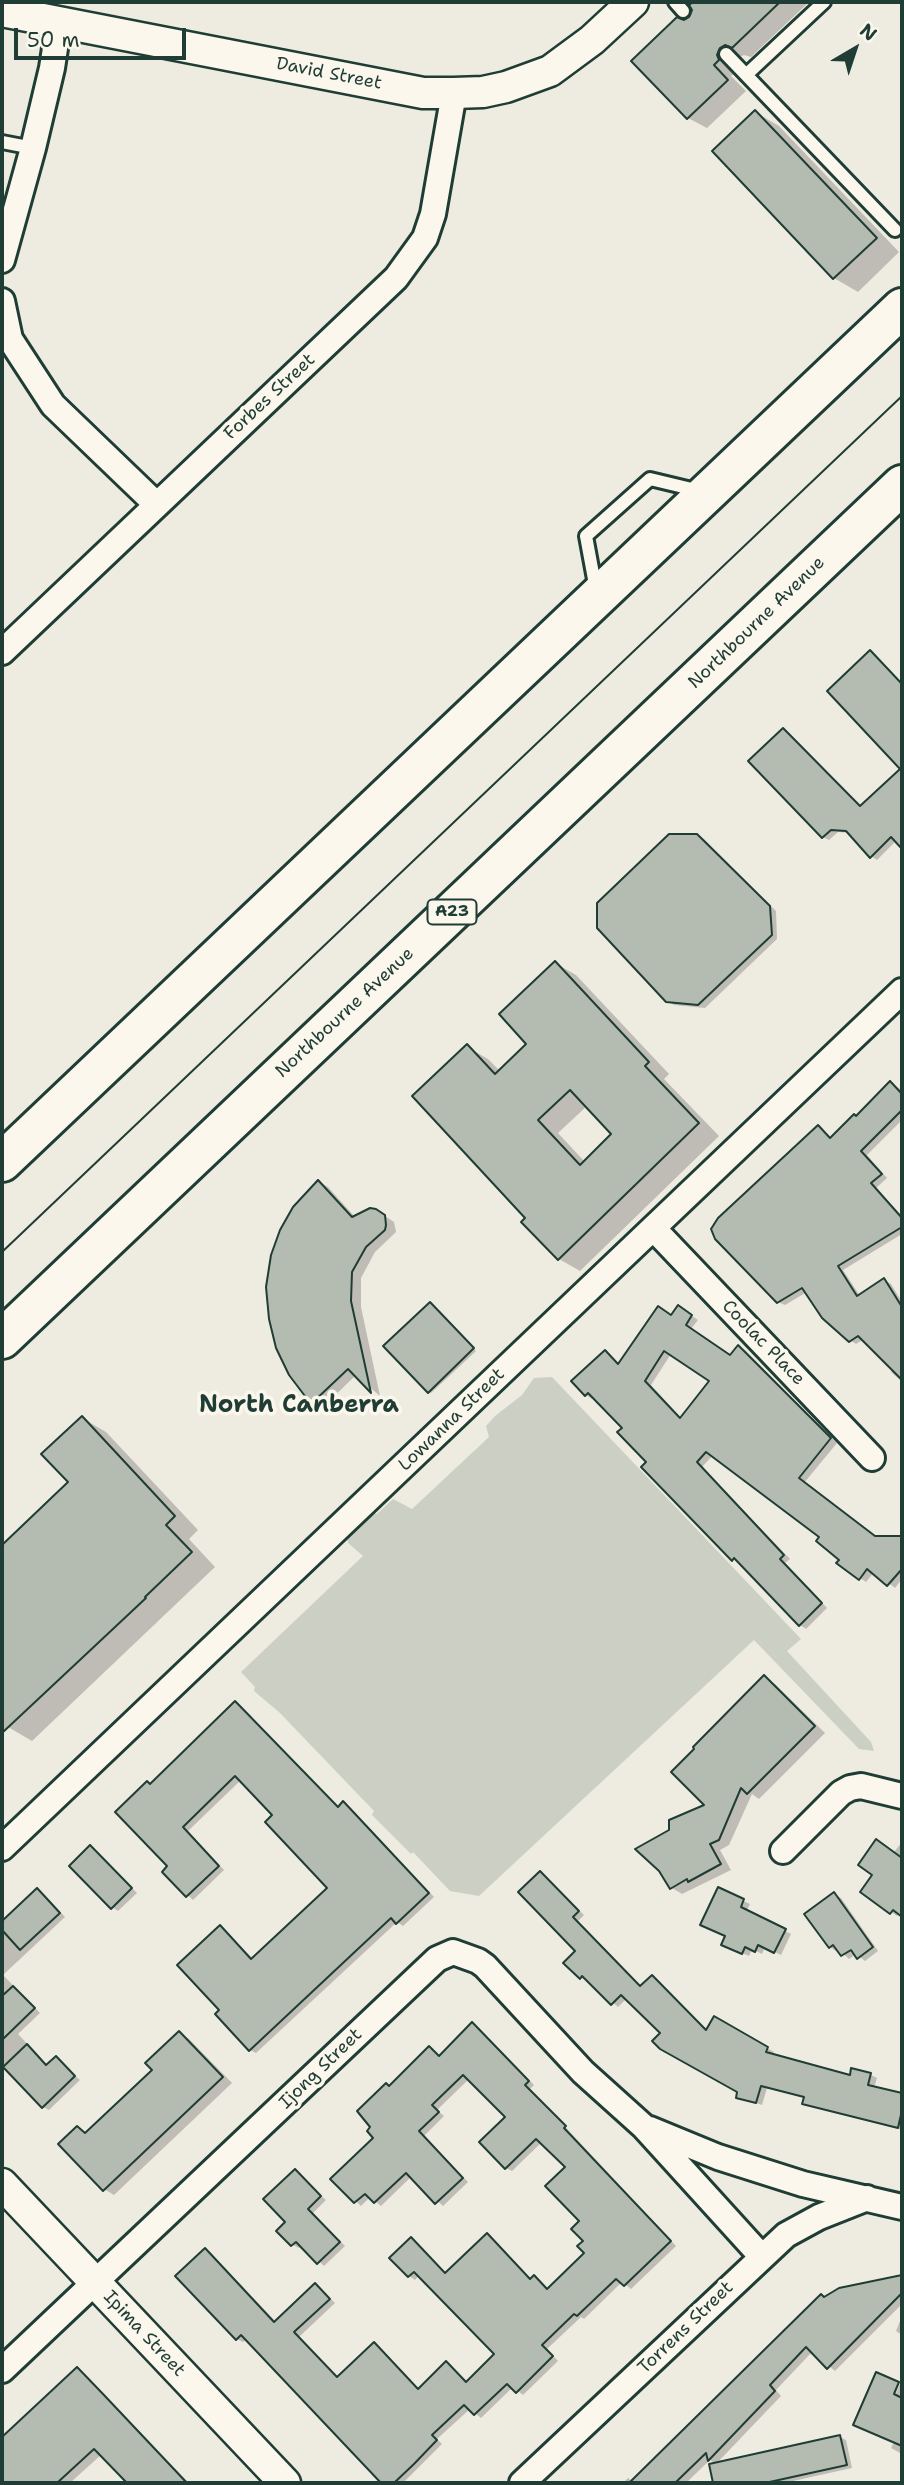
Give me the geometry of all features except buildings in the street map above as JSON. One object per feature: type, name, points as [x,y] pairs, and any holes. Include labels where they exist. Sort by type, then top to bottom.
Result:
[{"type":"highway","points":[[2,1163],[902,308]]},
{"type":"highway","name":"Northbourne Avenue","points":[[2,1339],[902,485]]},
{"type":"street","name":"David Street","points":[[2,11],[423,93],[454,93],[483,92],[506,87],[550,71],[592,40],[633,2]]},
{"type":"street","points":[[2,260],[33,148],[52,68],[59,22]]},
{"type":"street","name":"Forbes Street","points":[[2,652],[396,278],[425,238],[432,215],[454,93]]},
{"type":"street","points":[[2,301],[10,339],[53,405],[157,505]]},
{"type":"street","name":"Lowanna Street","points":[[2,1848],[902,991]]},
{"type":"street","name":"Coolac Place","points":[[653,1228],[872,1458]]},
{"type":"street","points":[[783,1851],[841,1793],[850,1788],[861,1786],[902,1796]]},
{"type":"street","name":"Ijong Street","points":[[2,2370],[437,1959],[453,1952],[485,1966],[583,2072],[643,2126],[762,2257]]},
{"type":"street","name":"Ijong Street","points":[[643,2126],[718,2157],[803,2184],[902,2207]]},
{"type":"street","name":"Ipima Street","points":[[2,2184],[285,2483]]},
{"type":"street","name":"Torrens Street","points":[[522,2483],[786,2235],[819,2217],[867,2198]]},
{"type":"lane","points":[[746,75],[824,2]]},
{"type":"lane","points":[[726,54],[895,230]]},
{"type":"lane","points":[[2,142],[33,148]]},
{"type":"lane","points":[[597,597],[586,536],[650,480],[707,493]]},
{"type":"shaded area","points":[[552,1377],[801,1639],[787,1651],[871,1742],[874,1751],[859,1749],[754,1640],[479,1896],[450,1891],[413,1852],[411,1854],[372,1815],[374,1811],[280,1713],[254,1691],[255,1687],[241,1672],[363,1556],[348,1543],[347,1525],[365,1512],[377,1514],[393,1499],[412,1509],[489,1437],[486,1426],[522,1395],[534,1378]]},
{"type":"tram line","points":[[2,1252],[902,396]]},
{"type":"district","name":"North Canberra","points":[[299,1406]]}]
